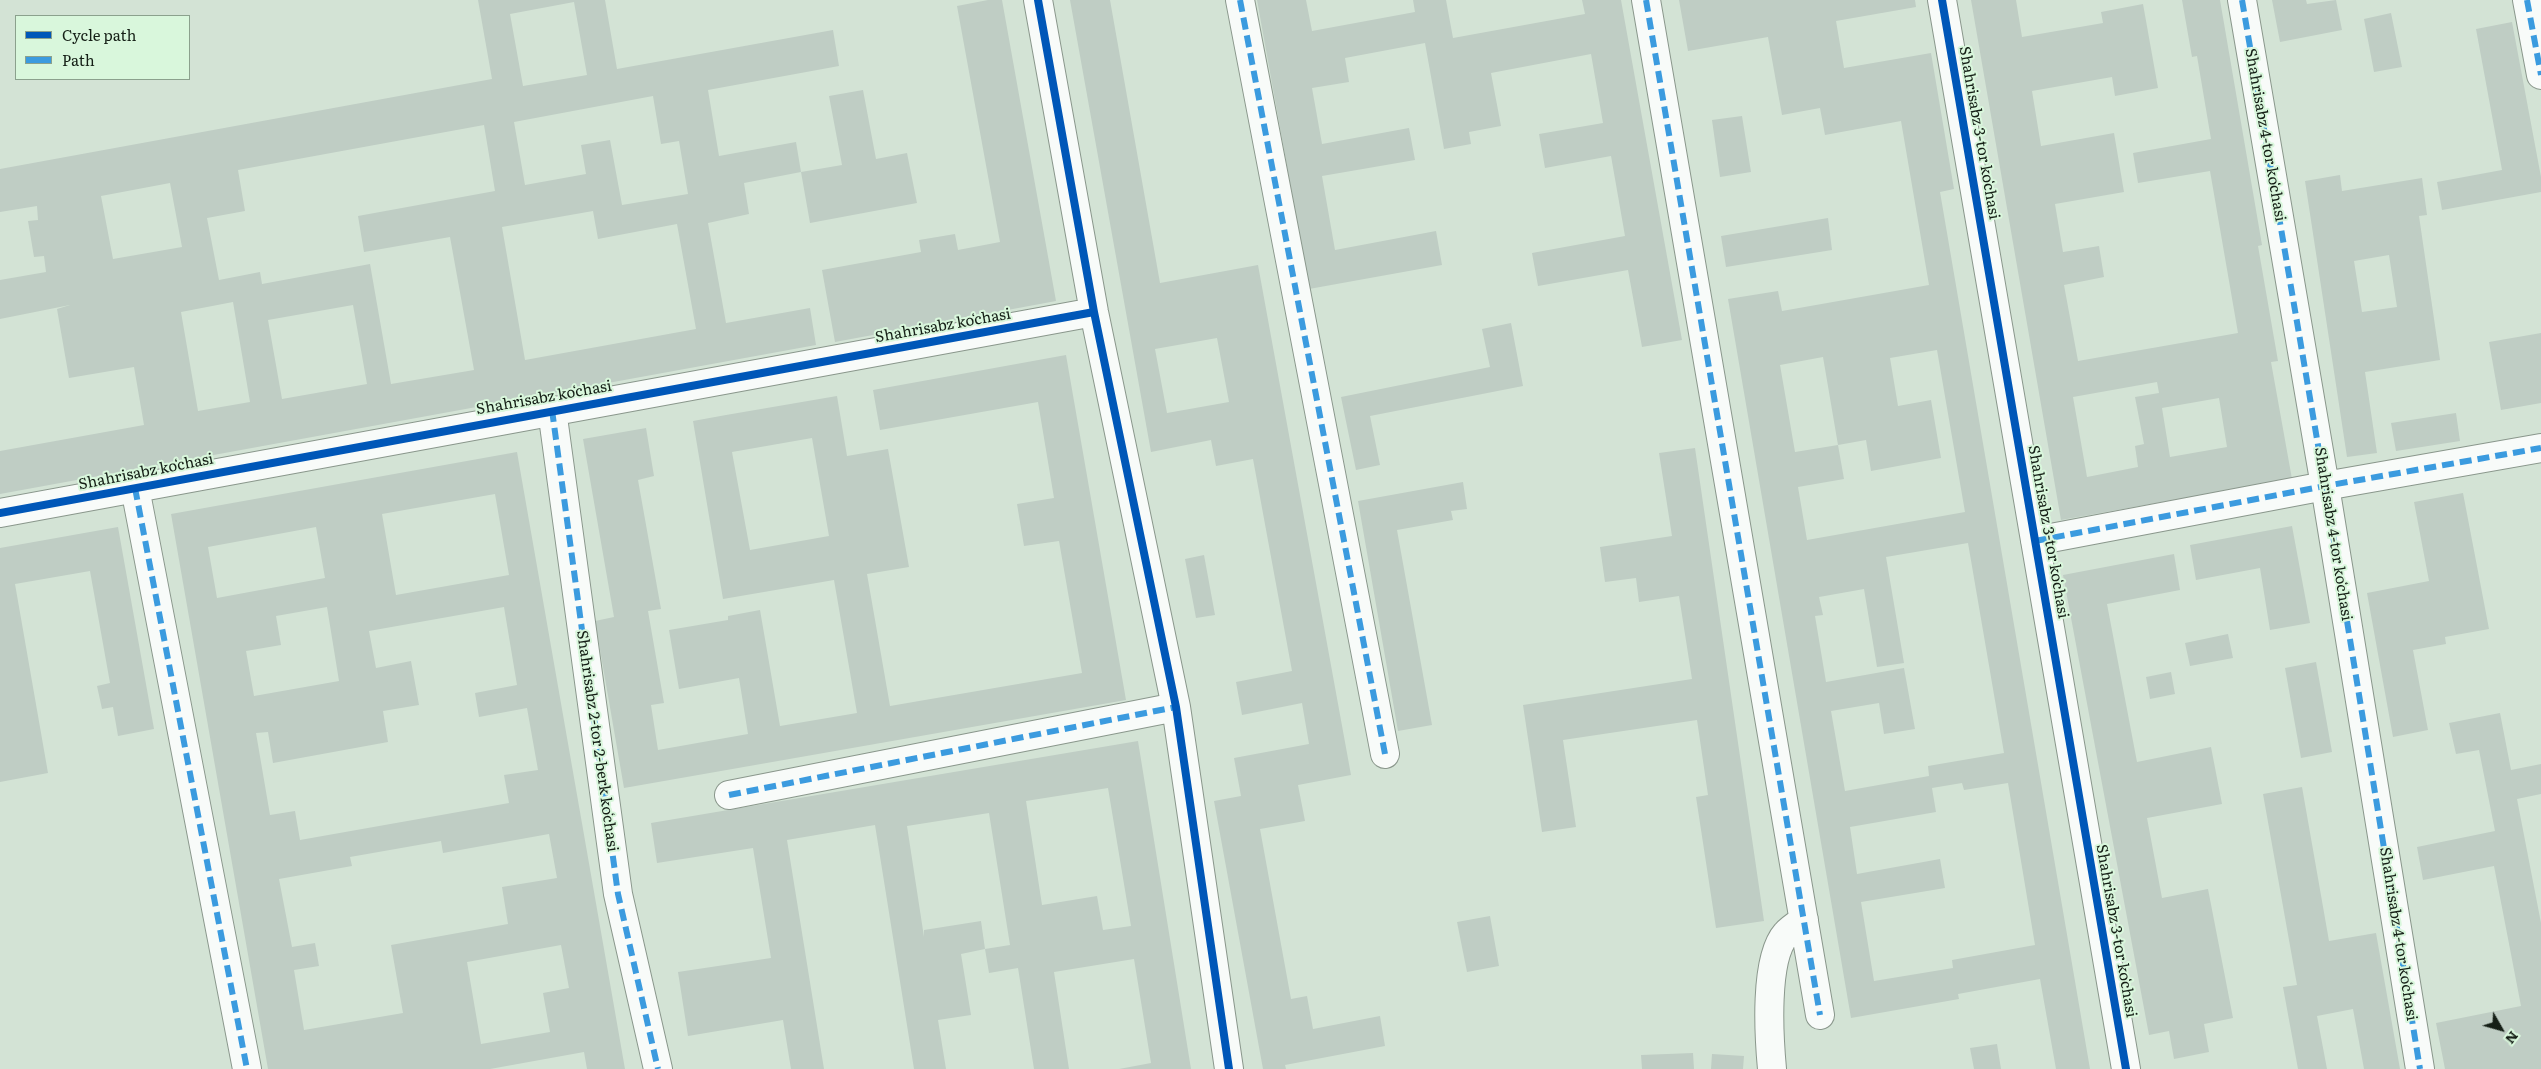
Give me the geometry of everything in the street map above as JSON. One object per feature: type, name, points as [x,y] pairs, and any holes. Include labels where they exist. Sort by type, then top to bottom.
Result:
[{"type":"street","points":[[1038,0],[1094,312],[1176,707],[1229,1069]]},
{"type":"street","points":[[1240,0],[1385,754]]},
{"type":"street","points":[[1646,0],[1820,1015]]},
{"type":"street","name":"Shahrisabz 3-tor koʻchasi","points":[[1942,0],[2126,1069]]},
{"type":"street","name":"Shahrisabz 4-tor koʻchasi","points":[[2242,0],[2325,486],[2420,1069]]},
{"type":"street","points":[[2527,0],[2541,75]]},
{"type":"street","name":"Shahrisabz koʻchasi","points":[[0,513],[552,410],[1094,312]]},
{"type":"street","name":"Shahrisabz 2-tor 2-berk koʻchasi","points":[[552,410],[618,894],[658,1069]]},
{"type":"street","points":[[2035,541],[2325,486],[2541,448]]},
{"type":"street","points":[[135,488],[247,1069]]},
{"type":"street","points":[[729,796],[1176,707]]},
{"type":"street","points":[[1772,1069],[1769,998],[1776,954],[1785,935],[1804,920]]},
{"type":"building","points":[[478,0],[605,0],[617,69],[833,30],[839,66],[708,90],[719,156],[796,142],[801,172],[744,183],[749,214],[708,223],[726,323],[810,308],[816,345],[0,494],[0,451],[144,425],[134,367],[69,378],[57,309],[70,305],[0,319],[0,280],[46,272],[44,256],[34,257],[28,221],[38,220],[37,206],[0,212],[0,169],[492,79]],"holes":[[[574,2],[587,75],[523,86],[510,14]],[[653,96],[661,144],[679,141],[688,194],[622,205],[610,140],[581,145],[586,174],[525,185],[514,122]],[[484,125],[495,191],[358,216],[364,252],[450,237],[474,370],[391,384],[370,264],[262,284],[260,272],[219,280],[207,218],[245,211],[238,170]],[[170,183],[182,247],[113,259],[101,196]],[[593,211],[598,239],[677,224],[696,329],[525,360],[502,227]],[[233,302],[250,402],[198,411],[181,312]],[[353,305],[367,384],[282,399],[268,320]]]},
{"type":"building","points":[[988,0],[1002,0],[1056,301],[835,342],[822,270],[921,252],[919,240],[955,234],[958,250],[1000,242],[957,6]]},
{"type":"building","points":[[1070,0],[1110,0],[1160,283],[1258,265],[1351,775],[1298,785],[1305,821],[1260,829],[1291,999],[1307,996],[1313,1029],[1380,1016],[1385,1046],[1285,1065],[1286,1069],[1263,1069],[1214,801],[1241,796],[1234,758],[1309,744],[1302,703],[1242,715],[1236,682],[1292,671],[1253,459],[1216,466],[1211,440],[1151,452]],"holes":[[[1217,338],[1229,402],[1167,413],[1155,349]]]},
{"type":"building","points":[[1257,0],[1306,0],[1312,31],[1415,12],[1413,0],[1446,0],[1453,38],[1585,14],[1582,0],[1621,0],[1682,340],[1642,347],[1628,270],[1538,286],[1532,253],[1625,236],[1611,156],[1545,168],[1539,134],[1603,123],[1591,54],[1491,73],[1501,126],[1469,132],[1471,144],[1444,149],[1425,43],[1345,58],[1349,82],[1312,88],[1322,144],[1409,128],[1415,160],[1322,176],[1335,250],[1436,231],[1442,265],[1309,289]]},
{"type":"building","points":[[1679,0],[1915,0],[1916,7],[1836,21],[1844,68],[1931,53],[1954,189],[1940,192],[2090,1069],[2056,1069],[2040,979],[1958,994],[1959,999],[1851,1018],[1728,299],[1778,291],[1782,311],[1929,285],[1901,121],[1825,135],[1820,108],[1782,115],[1768,37],[1688,51]],"holes":[[[1937,350],[1965,512],[1807,540],[1798,487],[1844,479],[1838,445],[1866,440],[1871,471],[1941,458],[1931,400],[1898,406],[1890,358]],[[1823,357],[1838,445],[1795,452],[1780,365]],[[1968,543],[2004,753],[1928,766],[1929,776],[1845,791],[1831,711],[1879,703],[1884,734],[1915,729],[1904,668],[1826,682],[1815,616],[1823,615],[1819,597],[1864,589],[1877,667],[1904,663],[1886,557]],[[1962,783],[1964,790],[2008,783],[2035,945],[1952,960],[1953,968],[1874,981],[1861,902],[1945,888],[1940,859],[1857,874],[1850,827],[1936,812],[1932,788]]]},
{"type":"building","points":[[1971,0],[2016,0],[2022,37],[2103,23],[2101,12],[2143,4],[2158,88],[2115,96],[2112,77],[2032,91],[2041,146],[2114,133],[2124,192],[2055,204],[2063,252],[2099,246],[2104,277],[2064,285],[2078,361],[2238,333],[2210,171],[2138,183],[2133,153],[2211,139],[2197,56],[2192,57],[2182,0],[2220,0],[2262,245],[2258,246],[2278,361],[2271,362],[2292,479],[2061,520]],"holes":[[[2157,382],[2159,393],[2135,397],[2144,444],[2135,446],[2138,467],[2087,477],[2073,397]],[[2219,398],[2227,447],[2170,457],[2162,408]]]},
{"type":"building","points":[[2272,0],[2306,0],[2307,4],[2336,0],[2342,30],[2280,42]]},
{"type":"building","points":[[2391,13],[2402,67],[2374,72],[2364,19]]},
{"type":"building","points":[[2512,22],[2541,177],[2541,192],[2442,210],[2437,182],[2502,170],[2476,29]]},
{"type":"building","points":[[863,90],[876,159],[907,153],[917,203],[810,223],[801,172],[842,165],[829,96]]},
{"type":"building","points":[[1742,116],[1751,172],[1720,177],[1712,120]]},
{"type":"building","points":[[2340,175],[2342,191],[2422,178],[2427,215],[2419,216],[2440,360],[2365,372],[2377,453],[2347,457],[2305,181]],"holes":[[[2389,255],[2397,307],[2362,312],[2354,261]]]},
{"type":"building","points":[[1828,218],[1832,250],[1726,267],[1721,236]]},
{"type":"building","points":[[1511,323],[1523,386],[1370,416],[1380,465],[1356,470],[1341,397],[1490,367],[1482,329]]},
{"type":"building","points":[[2541,333],[2541,403],[2501,410],[2489,342]]},
{"type":"building","points":[[1066,355],[1126,700],[624,788],[595,621],[614,617],[583,439],[646,428],[654,476],[638,480],[661,609],[648,611],[664,703],[651,705],[658,750],[748,734],[739,678],[679,689],[669,630],[728,620],[728,616],[760,610],[780,726],[857,713],[834,580],[723,599],[693,421],[726,415],[837,396],[847,456],[888,449],[909,567],[867,574],[890,706],[1082,673],[1059,541],[1024,546],[1017,504],[1054,498],[1038,402],[880,430],[873,390]],"holes":[[[812,438],[829,536],[750,550],[732,452]]]},
{"type":"building","points":[[2456,413],[2460,441],[2396,451],[2391,423]]},
{"type":"building","points":[[1695,448],[1764,921],[1716,928],[1696,797],[1708,795],[1697,720],[1563,740],[1576,827],[1542,832],[1523,705],[1692,679],[1679,596],[1639,602],[1636,578],[1605,582],[1600,547],[1672,536],[1659,453]]},
{"type":"building","points":[[517,452],[625,1069],[587,1069],[584,1052],[490,1069],[268,1069],[171,514]],"holes":[[[495,494],[509,575],[396,595],[382,514]],[[316,527],[325,578],[217,598],[208,547]],[[327,607],[339,681],[254,696],[246,651],[281,645],[276,616]],[[504,607],[517,685],[475,693],[479,717],[527,708],[538,770],[504,775],[509,803],[300,840],[295,811],[270,815],[256,733],[268,732],[273,763],[388,742],[383,711],[419,705],[411,661],[376,668],[369,631]],[[549,834],[557,878],[502,887],[508,924],[391,945],[403,1013],[304,1030],[294,970],[319,966],[315,943],[292,947],[279,879],[352,866],[350,857],[441,841],[443,853]],[[561,945],[569,988],[543,993],[550,1032],[481,1044],[467,962]]]},
{"type":"building","points":[[1463,482],[1467,509],[1451,511],[1453,520],[1397,530],[1432,725],[1398,731],[1358,501]]},
{"type":"building","points":[[2463,493],[2489,629],[2445,637],[2446,644],[2413,650],[2428,730],[2393,737],[2367,593],[2429,581],[2414,502]]},
{"type":"building","points":[[2292,526],[2310,623],[2270,630],[2260,568],[2196,580],[2190,545]]},
{"type":"building","points":[[118,527],[154,729],[118,736],[113,707],[102,709],[97,686],[110,683],[90,571],[15,584],[48,773],[0,782],[0,548]]},
{"type":"building","points":[[2174,554],[2180,590],[2107,604],[2137,762],[2211,747],[2222,804],[2147,818],[2162,898],[2208,889],[2233,1018],[2204,1024],[2209,1052],[2174,1059],[2169,1031],[2149,1035],[2063,575]]},
{"type":"building","points":[[1204,555],[1215,615],[1196,618],[1185,559]]},
{"type":"building","points":[[2228,634],[2233,658],[2190,666],[2185,643]]},
{"type":"building","points":[[2316,662],[2332,752],[2301,758],[2285,668]]},
{"type":"building","points":[[2171,672],[2175,694],[2150,699],[2146,677]]},
{"type":"building","points":[[2500,713],[2511,770],[2541,764],[2541,794],[2517,799],[2541,923],[2541,1069],[2445,1069],[2436,1023],[2521,1006],[2494,866],[2423,880],[2417,847],[2495,831],[2479,750],[2456,754],[2449,723]]},
{"type":"building","points":[[1138,741],[1191,1069],[1119,1069],[1151,1063],[1134,959],[1054,972],[1069,1069],[1034,1069],[1018,968],[989,973],[985,949],[961,954],[971,1015],[938,1020],[946,1069],[914,1069],[875,825],[787,840],[824,1069],[791,1069],[783,1020],[688,1036],[678,972],[771,958],[753,848],[657,863],[651,823]],"holes":[[[1108,788],[1131,926],[1103,930],[1097,896],[1042,905],[1026,801]],[[989,813],[1010,945],[985,949],[981,921],[924,930],[924,937],[907,826]]]},
{"type":"building","points":[[2302,787],[2329,941],[2376,933],[2400,1069],[2364,1069],[2353,1009],[2317,1016],[2327,1069],[2298,1069],[2283,987],[2297,985],[2263,794]]},
{"type":"building","points":[[1490,916],[1499,966],[1467,972],[1457,922]]},
{"type":"building","points":[[1997,1044],[2001,1069],[1974,1069],[1970,1048]]},
{"type":"building","points":[[1693,1053],[1694,1069],[1642,1069],[1641,1055]]},
{"type":"building","points":[[1712,1054],[1744,1056],[1743,1069],[1711,1069]]},
{"type":"marked path","points":[[1240,0],[1385,754]]},
{"type":"marked path","points":[[1646,0],[1820,1015]]},
{"type":"marked path","points":[[2242,0],[2325,486],[2420,1069]]},
{"type":"marked path","points":[[2527,0],[2541,75]]},
{"type":"marked path","points":[[552,410],[618,894],[658,1069]]},
{"type":"marked path","points":[[2035,541],[2325,486],[2541,448]]},
{"type":"marked path","points":[[135,488],[247,1069]]},
{"type":"marked path","points":[[729,795],[1176,707]]},
{"type":"cycle path","points":[[1038,0],[1094,312],[1176,707],[1229,1069]]},
{"type":"cycle path","points":[[1942,0],[2126,1069]]},
{"type":"cycle path","points":[[0,513],[1094,312]]}]
